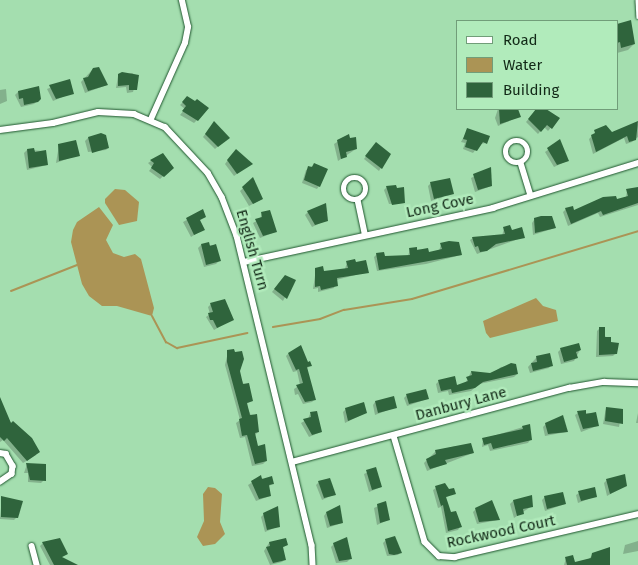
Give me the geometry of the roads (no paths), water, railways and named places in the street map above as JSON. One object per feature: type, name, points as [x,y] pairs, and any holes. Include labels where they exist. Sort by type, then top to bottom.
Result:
[{"type":"street","points":[[151,119],[185,43],[188,27],[182,0]]},
{"type":"street","name":"English Turn","points":[[0,130],[53,123],[98,112],[116,111],[151,119],[178,138],[208,173],[232,221],[244,262],[312,545],[313,565]]},
{"type":"street","points":[[514,141],[522,141],[528,147],[527,158],[521,163],[510,160],[506,153],[508,146],[514,141]]},
{"type":"street","points":[[521,163],[531,196]]},
{"type":"street","name":"Long Cove","points":[[244,262],[365,234],[456,217],[638,163]]},
{"type":"street","points":[[355,177],[363,181],[366,190],[358,200],[348,198],[344,190],[346,181],[355,177]]},
{"type":"street","points":[[358,200],[365,234]]},
{"type":"street","name":"Danbury Lane","points":[[292,462],[569,388],[604,382],[638,383]]},
{"type":"street","name":"Rockwood Court","points":[[394,436],[425,542],[439,556],[455,557],[638,514]]},
{"type":"street","points":[[0,453],[6,454],[13,466],[12,474],[0,482]]},
{"type":"street","points":[[32,546],[37,565]]},
{"type":"lane","points":[[637,0],[638,17]]},
{"type":"water","points":[[115,189],[125,190],[139,202],[137,221],[119,225],[105,203],[105,199]]},
{"type":"water","points":[[99,207],[113,225],[106,240],[113,253],[124,257],[135,254],[141,259],[154,308],[152,316],[117,306],[102,306],[89,296],[82,284],[71,242],[73,230],[77,222]]},
{"type":"water","points":[[536,298],[543,306],[556,310],[558,321],[490,338],[486,333],[483,321]]},
{"type":"water","points":[[208,487],[215,488],[222,494],[220,522],[225,534],[215,544],[203,546],[197,537],[204,521],[203,494]]},
{"type":"waterway","points":[[273,327],[320,319],[344,310],[412,299],[638,231]]},
{"type":"waterway","points":[[11,291],[77,265]]},
{"type":"waterway","points":[[152,316],[166,342],[177,348],[247,333]]}]
